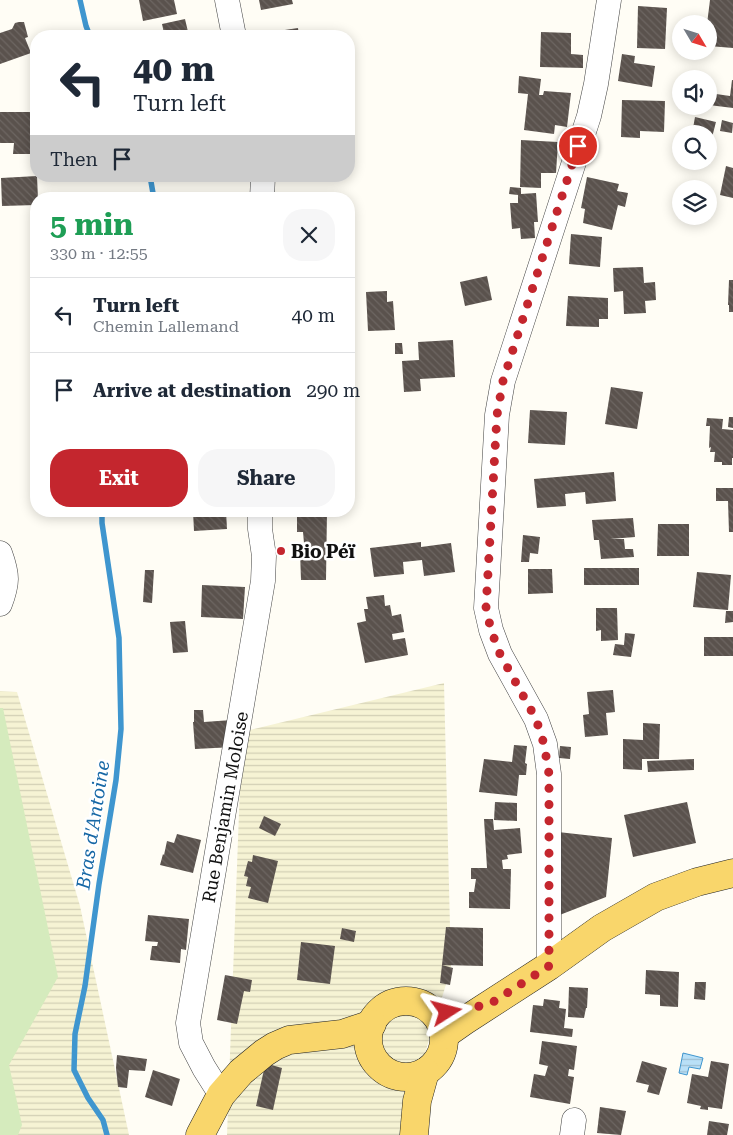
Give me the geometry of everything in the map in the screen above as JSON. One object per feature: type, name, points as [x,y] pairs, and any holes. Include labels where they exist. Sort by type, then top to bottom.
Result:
[{"type":"main road","points":[[439,1024],[460,1010],[490,1004],[549,966],[602,928],[656,897],[696,882],[733,873]]},
{"type":"main road","points":[[400,1002],[424,1005],[439,1024],[444,1046],[434,1065],[412,1074],[391,1074],[376,1062],[372,1054],[370,1034],[379,1013],[388,1006],[400,1002]]},
{"type":"main road","points":[[200,1135],[220,1095],[241,1072],[275,1046],[289,1040],[342,1034],[370,1034]]},
{"type":"main road","points":[[412,1074],[417,1101],[414,1135]]},
{"type":"street","points":[[227,0],[233,30]]},
{"type":"street","points":[[549,966],[549,774],[544,744],[536,719],[500,654],[491,630],[486,608],[496,425],[503,381],[589,116],[609,0]]},
{"type":"street","name":"Rue Benjamin Moloise","points":[[220,1095],[191,1043],[188,1024],[263,581],[264,556],[260,517]]},
{"type":"street","points":[[0,554],[5,566],[7,581],[0,604]]},
{"type":"shaded area","points":[[444,683],[451,968],[400,1135],[227,1135],[242,732]]},
{"type":"shaded area","points":[[0,691],[17,692],[80,906],[129,1135],[0,1135]]},
{"type":"green space","points":[[0,708],[3,708],[58,977],[9,1065],[22,1125],[18,1135],[0,1135]]},
{"type":"water","points":[[683,1053],[703,1058],[700,1069],[689,1067],[687,1075],[679,1073]]},
{"type":"building","points":[[139,0],[174,0],[177,14],[143,21]]},
{"type":"building","points":[[259,0],[292,0],[293,4],[261,10]]},
{"type":"building","points":[[710,0],[733,0],[733,48],[718,47],[718,15],[708,15]]},
{"type":"building","points":[[638,6],[667,8],[665,49],[637,48]]},
{"type":"building","points":[[185,19],[188,30],[163,30],[162,24]]},
{"type":"building","points":[[24,22],[28,37],[25,38],[30,53],[0,64],[0,33],[12,29],[15,23]]},
{"type":"building","points":[[541,32],[571,33],[571,54],[583,55],[583,68],[540,67]]},
{"type":"building","points":[[622,54],[635,56],[634,63],[655,66],[652,87],[618,81]]},
{"type":"building","points":[[519,76],[541,79],[539,95],[543,95],[544,91],[571,93],[567,127],[555,125],[554,134],[524,130],[528,94],[518,93]]},
{"type":"building","points":[[733,80],[733,108],[717,106],[717,94],[730,96]]},
{"type":"building","points":[[622,100],[665,101],[664,132],[640,131],[640,138],[621,137]]},
{"type":"building","points":[[0,112],[30,112],[30,154],[13,154],[14,143],[0,143]]},
{"type":"building","points":[[695,117],[716,122],[715,125],[694,125]]},
{"type":"building","points":[[722,120],[733,123],[732,133],[720,131]]},
{"type":"building","points":[[521,140],[558,142],[556,173],[541,173],[541,188],[520,187]]},
{"type":"building","points":[[726,166],[733,168],[733,198],[720,195]]},
{"type":"building","points":[[30,176],[30,182],[37,182],[38,192],[30,192],[30,205],[2,206],[1,178]]},
{"type":"building","points":[[587,177],[619,184],[617,191],[628,193],[625,207],[618,205],[612,230],[583,223],[585,209],[581,208]]},
{"type":"building","points":[[510,187],[521,188],[521,194],[536,193],[538,222],[534,222],[535,238],[521,239],[520,228],[512,229],[510,203],[518,203],[518,195],[509,194]]},
{"type":"building","points":[[571,234],[602,237],[600,267],[569,264]]},
{"type":"building","points":[[643,267],[644,283],[655,282],[656,300],[645,301],[646,313],[624,314],[623,291],[614,292],[613,268]]},
{"type":"building","points":[[487,276],[492,300],[465,306],[460,282]]},
{"type":"building","points":[[729,280],[733,280],[733,312],[729,312],[728,305]]},
{"type":"building","points":[[387,291],[387,302],[393,301],[395,330],[368,331],[366,292]]},
{"type":"building","points":[[568,296],[608,298],[608,319],[599,319],[599,327],[566,326]]},
{"type":"building","points":[[453,340],[455,377],[420,379],[421,391],[404,392],[402,361],[419,360],[418,342]]},
{"type":"building","points":[[395,343],[402,343],[403,354],[395,354]]},
{"type":"building","points":[[611,387],[643,392],[637,429],[605,424]]},
{"type":"building","points":[[530,410],[567,412],[565,445],[528,443]]},
{"type":"building","points":[[729,417],[733,417],[733,428],[728,427]]},
{"type":"building","points":[[707,418],[723,419],[722,429],[733,430],[732,465],[722,465],[722,462],[714,462],[715,452],[710,452],[711,447],[709,448],[710,426],[706,426]]},
{"type":"building","points":[[614,472],[616,501],[586,504],[585,492],[565,494],[566,506],[537,508],[534,479]]},
{"type":"building","points":[[716,488],[733,488],[733,532],[729,532],[728,501],[716,501]]},
{"type":"building","points":[[193,517],[226,517],[227,529],[194,531]]},
{"type":"building","points":[[297,517],[327,517],[326,580],[301,580],[300,552],[306,552],[306,543],[304,543],[303,532],[297,532]]},
{"type":"building","points":[[633,518],[635,537],[610,539],[624,539],[625,549],[633,549],[634,557],[601,559],[599,540],[594,540],[592,520]]},
{"type":"building","points":[[658,524],[689,524],[689,556],[657,556]]},
{"type":"building","points":[[523,535],[540,537],[538,554],[530,553],[529,562],[521,562]]},
{"type":"building","points":[[421,542],[421,547],[451,543],[455,572],[424,576],[422,560],[403,562],[404,574],[374,577],[370,548]]},
{"type":"building","points":[[584,568],[639,568],[639,585],[584,585]]},
{"type":"building","points":[[528,569],[552,569],[553,593],[528,594]]},
{"type":"building","points":[[145,570],[154,570],[152,603],[143,602]]},
{"type":"building","points":[[697,572],[731,575],[728,610],[693,607]]},
{"type":"building","points":[[202,585],[245,587],[243,619],[201,617]]},
{"type":"building","points":[[384,595],[385,606],[390,605],[392,616],[401,614],[404,632],[392,634],[393,640],[405,638],[408,655],[365,663],[357,623],[366,621],[364,609],[368,609],[366,597]]},
{"type":"building","points":[[596,608],[617,608],[618,640],[601,641],[601,630],[596,631]]},
{"type":"building","points":[[726,611],[733,611],[733,622],[725,623]]},
{"type":"building","points":[[185,621],[188,652],[173,653],[170,622]]},
{"type":"building","points":[[625,633],[635,634],[631,657],[613,655],[615,644],[624,645]]},
{"type":"building","points":[[704,637],[733,637],[733,656],[704,656]]},
{"type":"building","points":[[613,690],[615,712],[606,713],[608,735],[585,737],[583,715],[589,714],[587,692]]},
{"type":"building","points":[[194,710],[203,710],[204,722],[232,720],[234,747],[195,749]]},
{"type":"building","points":[[643,723],[660,724],[659,759],[642,759],[642,770],[623,769],[623,739],[643,740]]},
{"type":"building","points":[[514,745],[527,746],[526,775],[519,775],[517,796],[479,792],[484,759],[512,762]]},
{"type":"building","points":[[560,746],[571,747],[570,759],[559,758]]},
{"type":"building","points":[[694,759],[694,770],[648,772],[647,761]]},
{"type":"building","points":[[495,802],[517,803],[517,821],[494,820]]},
{"type":"building","points":[[687,802],[696,843],[633,857],[624,815]]},
{"type":"building","points":[[264,816],[281,824],[275,836],[259,828]]},
{"type":"building","points":[[484,819],[493,819],[494,830],[520,828],[522,853],[507,855],[508,859],[502,860],[503,869],[511,869],[510,909],[469,908],[469,892],[474,892],[476,879],[471,879],[471,868],[487,868]]},
{"type":"building","points":[[558,832],[612,838],[606,897],[557,916]]},
{"type":"building","points":[[177,834],[201,840],[193,873],[160,865],[167,841],[174,843]]},
{"type":"building","points":[[253,855],[278,861],[268,903],[248,898],[251,887],[246,886],[248,877],[244,876],[248,861],[252,862]]},
{"type":"building","points":[[148,915],[189,919],[186,950],[181,949],[180,963],[150,960],[152,946],[157,946],[158,942],[145,941]]},
{"type":"building","points":[[446,927],[483,928],[483,966],[442,965]]},
{"type":"building","points":[[342,928],[356,931],[354,942],[340,939]]},
{"type":"building","points":[[301,942],[335,946],[330,984],[297,980]]},
{"type":"building","points":[[442,965],[453,968],[450,985],[440,983]]},
{"type":"building","points":[[646,970],[679,972],[678,1007],[660,1006],[660,995],[645,994]]},
{"type":"building","points":[[225,975],[252,980],[250,992],[244,991],[237,1024],[217,1020]]},
{"type":"building","points":[[695,982],[706,982],[705,1000],[694,999]]},
{"type":"building","points":[[569,987],[588,988],[587,1008],[584,1018],[568,1017]]},
{"type":"building","points":[[544,999],[560,1001],[559,1008],[566,1009],[564,1028],[573,1029],[572,1037],[530,1032],[533,1005],[543,1006]]},
{"type":"building","points":[[542,1041],[577,1046],[574,1070],[569,1069],[568,1076],[574,1077],[570,1104],[530,1097],[534,1074],[545,1076],[548,1066],[539,1064]]},
{"type":"building","points":[[117,1055],[147,1059],[145,1071],[129,1070],[127,1088],[118,1087]]},
{"type":"building","points":[[642,1061],[667,1068],[659,1095],[647,1092],[649,1085],[636,1082]]},
{"type":"building","points":[[711,1061],[729,1064],[722,1109],[708,1107],[708,1110],[700,1109],[701,1106],[687,1103],[692,1074],[708,1077]]},
{"type":"building","points":[[268,1064],[282,1068],[273,1110],[256,1106],[265,1065]]},
{"type":"building","points":[[153,1070],[180,1079],[172,1106],[145,1097]]},
{"type":"building","points":[[600,1107],[626,1111],[621,1135],[597,1133]]},
{"type":"building","points":[[709,1121],[729,1124],[727,1135],[707,1135]]},
{"type":"waterway","name":"Bras d'Antoine","points":[[80,0],[88,30]]},
{"type":"waterway","name":"Bras d'Antoine","points":[[151,182],[153,192]]},
{"type":"waterway","name":"Bras d'Antoine","points":[[102,517],[119,638],[121,729],[116,780],[85,986],[75,1034],[74,1070],[88,1098],[103,1120],[107,1135]]},
{"type":"place","name":"Bio Péï","points":[[281,551]]},
{"type":"route","points":[[447,1012],[490,1004],[549,966],[549,774],[544,744],[536,719],[500,654],[491,630],[486,608],[497,415],[503,381],[578,146]]}]
